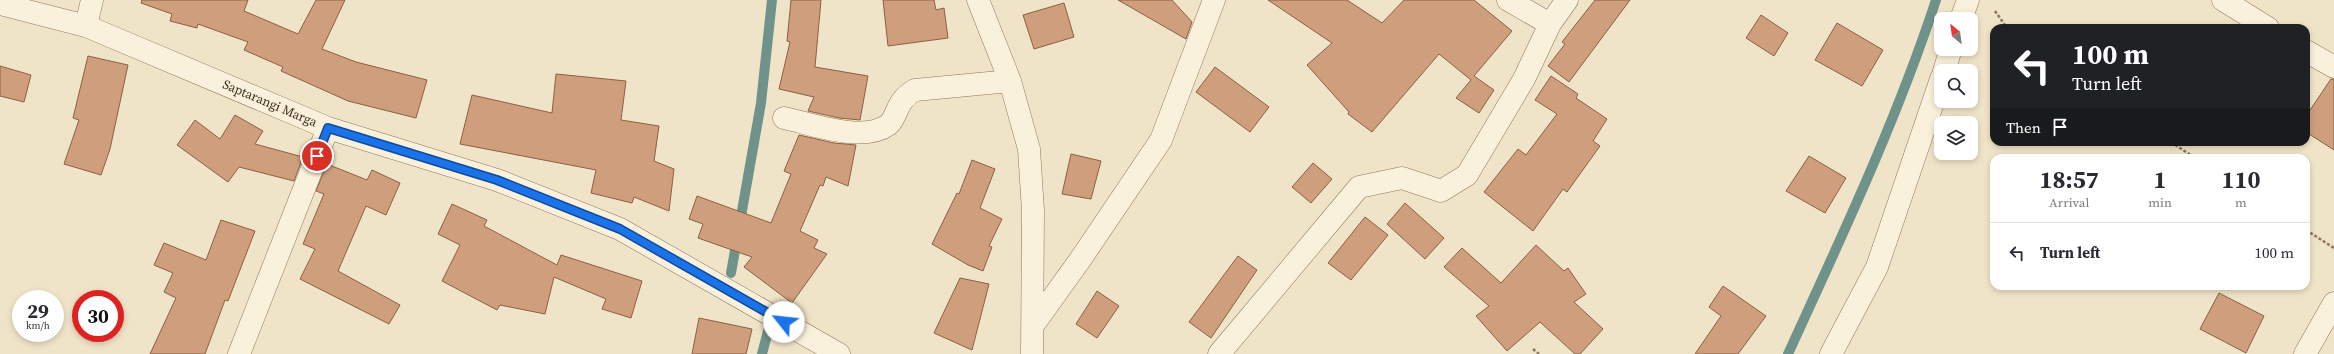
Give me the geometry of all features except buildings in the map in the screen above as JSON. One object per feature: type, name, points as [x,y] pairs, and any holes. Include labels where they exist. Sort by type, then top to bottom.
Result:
[{"type":"street","points":[[86,26],[92,0]]},
{"type":"street","points":[[978,0],[1010,81],[1029,149],[1033,210],[1034,324],[1032,354]]},
{"type":"street","points":[[1034,324],[1082,257],[1161,140],[1214,0]]},
{"type":"street","points":[[1508,0],[1550,24]]},
{"type":"street","points":[[1219,354],[1359,187],[1402,178],[1441,191],[1467,175],[1524,79],[1550,24],[1567,0]]},
{"type":"street","points":[[1964,12],[1968,0]]},
{"type":"street","points":[[2223,0],[2262,24]]},
{"type":"street","name":"Saptarangi Marga","points":[[0,4],[86,26],[328,128],[497,180],[620,229],[839,354]]},
{"type":"street","points":[[2310,52],[2334,67]]},
{"type":"street","points":[[784,118],[858,134],[872,132],[889,125],[906,95],[915,90],[1010,81]]},
{"type":"street","points":[[1831,354],[1877,267],[1934,100]]},
{"type":"street","points":[[239,354],[328,128]]},
{"type":"street","points":[[2305,354],[2332,312]]},
{"type":"path","points":[[1990,6],[2004,24]]},
{"type":"path","points":[[2177,146],[2189,154]]},
{"type":"path","points":[[2310,233],[2334,248]]},
{"type":"path","points":[[1533,349],[1539,354]]},
{"type":"waterway","points":[[731,273],[761,103],[772,0]]},
{"type":"waterway","points":[[1788,354],[1848,223],[1886,135],[1936,0]]},
{"type":"waterway","points":[[762,354],[768,331]]},
{"type":"route","points":[[317,156],[328,128],[497,180],[620,229],[784,322]]}]
